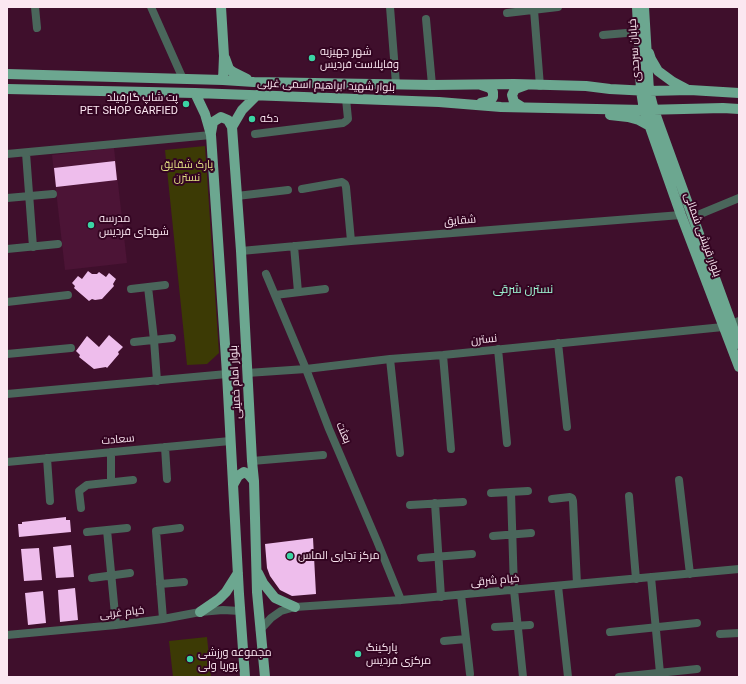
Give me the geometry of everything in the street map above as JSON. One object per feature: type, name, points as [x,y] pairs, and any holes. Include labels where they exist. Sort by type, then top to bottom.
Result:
[{"type":"main road","points":[[221,7],[224,56],[223,80]]},
{"type":"main road","name":"خیابان سرحدی","points":[[637,7],[638,32],[645,91]]},
{"type":"main road","name":"خیابان سرحدی","points":[[644,7],[647,46],[645,91]]},
{"type":"main road","points":[[647,46],[651,59],[658,71],[673,82],[690,90]]},
{"type":"main road","points":[[224,56],[230,69],[243,78],[254,82]]},
{"type":"main road","name":"بلوار شهید ابراهیم اسمی غربی","points":[[7,74],[254,82],[586,86],[645,91],[690,90],[739,93]]},
{"type":"main road","points":[[477,104],[490,101],[493,98],[493,92],[490,88],[478,84]]},
{"type":"main road","points":[[522,107],[514,102],[512,95],[515,89],[526,85]]},
{"type":"main road","name":"بلوار شهید ابراهیم اسمی غربی","points":[[7,89],[439,102],[501,107],[649,110],[739,109]]},
{"type":"main road","points":[[645,91],[649,110]]},
{"type":"main road","name":"بلوار امام خمینی","points":[[195,94],[205,114],[211,135],[245,677]]},
{"type":"main road","points":[[211,135],[213,122],[221,117],[228,120],[232,127],[242,110],[257,96]]},
{"type":"main road","points":[[588,109],[598,114],[628,117],[639,120],[650,126]]},
{"type":"main road","name":"بلوار قریشی شمالی","points":[[649,110],[650,126],[681,215],[731,324],[739,367]]},
{"type":"main road","name":"بلوار قریشی شمالی","points":[[649,110],[693,217],[739,344]]},
{"type":"main road","name":"بلوار امام خمینی","points":[[232,127],[241,251],[254,481],[260,630],[265,677]]},
{"type":"main road","points":[[233,485],[238,476],[244,472],[254,481]]},
{"type":"main road","points":[[257,570],[263,583],[276,598],[295,607]]},
{"type":"main road","points":[[200,612],[219,599],[226,592],[238,573]]},
{"type":"street","points":[[35,7],[37,28]]},
{"type":"street","points":[[151,7],[183,80]]},
{"type":"street","points":[[390,7],[396,84]]},
{"type":"street","points":[[507,13],[558,7]]},
{"type":"street","points":[[534,10],[540,86]]},
{"type":"street","points":[[426,19],[432,85]]},
{"type":"street","points":[[603,35],[638,32]]},
{"type":"street","points":[[255,134],[343,123],[348,119],[346,99]]},
{"type":"street","points":[[7,154],[211,135]]},
{"type":"street","points":[[26,153],[33,247]]},
{"type":"street","points":[[302,190],[342,182],[345,184],[351,241]]},
{"type":"street","points":[[237,196],[288,190]]},
{"type":"street","points":[[7,198],[53,194]]},
{"type":"street","points":[[693,217],[739,198]]},
{"type":"street","name":"شقایق","points":[[241,251],[681,215]]},
{"type":"street","points":[[7,249],[58,244]]},
{"type":"street","points":[[294,246],[298,292]]},
{"type":"street","name":"بعثت","points":[[266,274],[401,600]]},
{"type":"street","points":[[131,289],[165,285]]},
{"type":"street","points":[[148,287],[157,381]]},
{"type":"street","points":[[275,295],[325,289]]},
{"type":"street","points":[[7,302],[68,295]]},
{"type":"street","name":"نسترن","points":[[247,373],[558,344],[731,324]]},
{"type":"street","points":[[134,342],[172,338]]},
{"type":"street","points":[[558,344],[567,427]]},
{"type":"street","points":[[7,354],[71,348]]},
{"type":"street","points":[[498,350],[507,443]]},
{"type":"street","points":[[443,355],[451,449]]},
{"type":"street","points":[[390,359],[400,453]]},
{"type":"street","points":[[7,394],[227,374]]},
{"type":"street","name":"سعادت","points":[[7,462],[230,441]]},
{"type":"street","points":[[166,447],[167,479]]},
{"type":"street","points":[[111,452],[111,482]]},
{"type":"street","points":[[252,461],[323,455]]},
{"type":"street","points":[[47,458],[50,501]]},
{"type":"street","points":[[81,508],[79,491],[87,485],[133,480]]},
{"type":"street","points":[[680,480],[690,574]]},
{"type":"street","points":[[491,493],[528,491]]},
{"type":"street","points":[[511,492],[514,590],[523,677]]},
{"type":"street","points":[[629,496],[636,578]]},
{"type":"street","points":[[552,499],[570,497],[573,501],[577,584]]},
{"type":"street","points":[[410,505],[463,502]]},
{"type":"street","points":[[435,504],[441,597]]},
{"type":"street","points":[[87,532],[127,528]]},
{"type":"street","points":[[163,619],[156,531],[180,528]]},
{"type":"street","points":[[107,530],[116,625]]},
{"type":"street","points":[[493,536],[531,533]]},
{"type":"street","points":[[421,558],[472,554]]},
{"type":"street","points":[[739,569],[739,575]]},
{"type":"street","name":"خیام شرقی","points":[[260,630],[271,618],[281,611],[295,607],[441,597],[739,569]]},
{"type":"street","points":[[92,578],[130,573]]},
{"type":"street","points":[[651,577],[660,673]]},
{"type":"street","points":[[160,584],[184,582]]},
{"type":"street","points":[[558,586],[568,677]]},
{"type":"street","points":[[461,595],[470,674]]},
{"type":"street","name":"خیام غربی","points":[[7,635],[116,625],[163,619],[200,612],[223,610],[240,611]]},
{"type":"street","points":[[610,632],[697,623]]},
{"type":"street","points":[[495,627],[530,625]]},
{"type":"street","points":[[720,634],[739,633]]},
{"type":"street","points":[[444,641],[466,639]]},
{"type":"street","points":[[619,677],[696,669]]},
{"type":"shaded area","name":"مدرسه شهدای فردیس","points":[[114,148],[127,263],[65,270],[52,155]]},
{"type":"green space","name":"پارک شقایق نسترن","points":[[205,146],[219,353],[207,364],[187,365],[165,150]]},
{"type":"green space","name":"مجموعه ورزشی پوریا ولی","points":[[207,637],[211,677],[173,677],[169,641]]},
{"type":"building","points":[[115,161],[117,180],[56,187],[54,168]]},
{"type":"building","points":[[88,271],[92,274],[97,274],[99,272],[106,277],[109,273],[116,279],[113,284],[114,286],[102,299],[92,299],[89,301],[74,288],[75,286],[72,283],[78,276],[82,279]]},
{"type":"building","points":[[109,335],[123,347],[107,368],[94,369],[79,357],[80,355],[76,351],[87,336],[99,347]]},
{"type":"building","points":[[66,517],[66,520],[70,520],[71,532],[19,537],[18,524],[22,524],[22,522]]},
{"type":"building","name":"مرکز تجاری الماس","points":[[313,538],[316,594],[292,596],[280,590],[270,576],[267,568],[265,544]]},
{"type":"building","points":[[71,545],[74,577],[56,578],[53,547]]},
{"type":"building","points":[[39,548],[42,580],[24,581],[21,549]]},
{"type":"building","points":[[75,588],[78,620],[60,622],[58,590]]},
{"type":"building","points":[[43,591],[46,623],[28,625],[25,593]]},
{"type":"place","name":"شهر جهیزیه وفاپلاست فردیس","points":[[312,58]]},
{"type":"place","name":"پت شاپ گارفیلد PET SHOP GARFIED","points":[[186,104]]},
{"type":"place","name":"دکه","points":[[252,119]]},
{"type":"place","name":"مدرسه شهدای فردیس","points":[[91,225]]},
{"type":"place","name":"مرکز تجاری الماس","points":[[290,556]]},
{"type":"place","name":"پارکینگ مرکزی فردیس","points":[[358,654]]},
{"type":"place","name":"مجموعه ورزشی پوریا ولی","points":[[190,659]]},
{"type":"district","name":"نسترن شرقی","points":[[523,290]]}]
